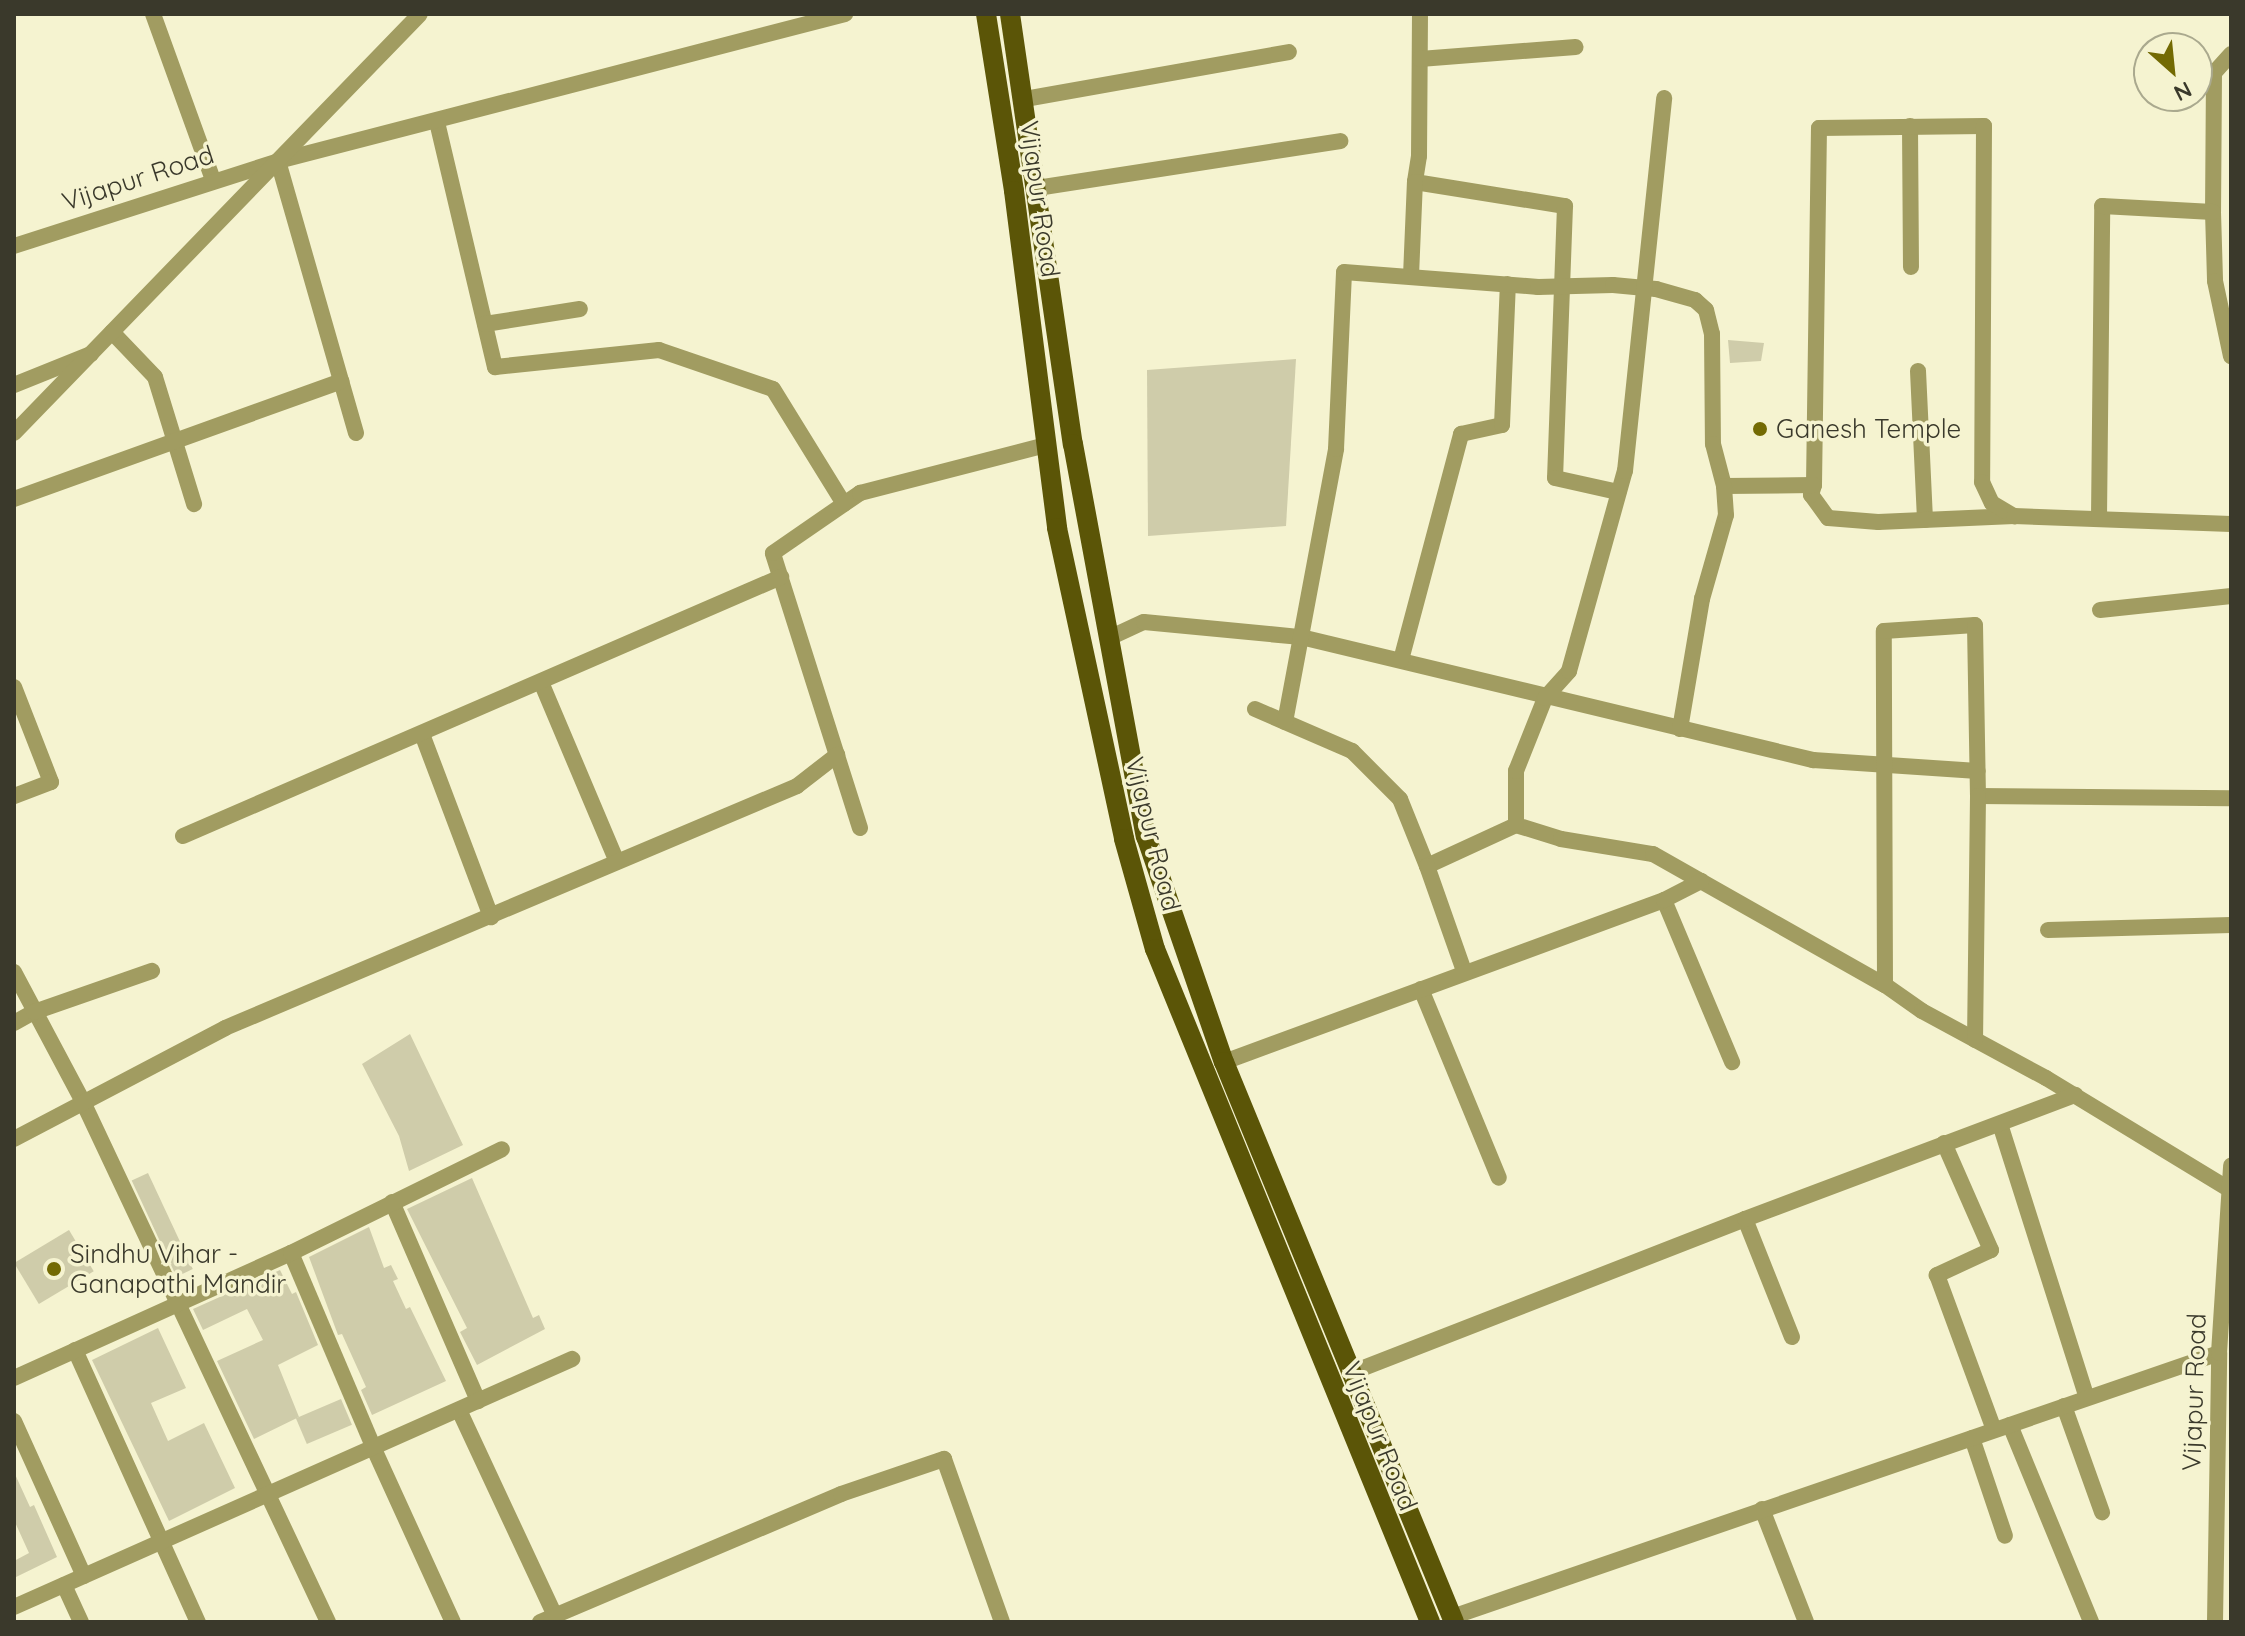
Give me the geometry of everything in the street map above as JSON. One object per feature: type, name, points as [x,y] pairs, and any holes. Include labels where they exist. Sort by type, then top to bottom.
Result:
[{"type":"main road","name":"Vijapur Road","points":[[986,14],[1014,191],[1057,528],[1114,792],[1155,949],[1430,1622]]},
{"type":"main road","name":"Vijapur Road","points":[[1010,14],[1025,99],[1073,444],[1146,836],[1224,1062],[1453,1620]]},
{"type":"street","points":[[153,14],[213,180]]},
{"type":"street","points":[[14,433],[420,14]]},
{"type":"street","name":"Vijapur Road","points":[[14,246],[278,161],[845,14]]},
{"type":"street","points":[[1411,276],[1419,156],[1420,14]]},
{"type":"street","points":[[1420,59],[1576,47]]},
{"type":"street","points":[[1025,99],[1289,52]]},
{"type":"street","points":[[2231,54],[2214,73],[2213,212],[2215,281],[2231,356]]},
{"type":"street","points":[[1516,825],[1516,771],[1545,698],[1569,671],[1625,471],[1664,98]]},
{"type":"street","points":[[437,122],[495,367],[659,350],[773,389],[844,504]]},
{"type":"street","points":[[1910,126],[1911,267]]},
{"type":"street","points":[[2014,516],[1992,503],[1982,482],[1984,126],[1819,128],[1814,485],[1811,495],[1828,518],[1878,522],[2014,516],[2231,524]]},
{"type":"street","points":[[1037,188],[1340,141]]},
{"type":"street","points":[[278,161],[356,433]]},
{"type":"street","points":[[1415,182],[1565,206],[1555,478],[1618,492]]},
{"type":"street","points":[[2099,518],[2102,206],[2213,212]]},
{"type":"street","points":[[1285,722],[1336,449],[1344,272],[1508,284],[1613,285],[1643,291],[1656,289],[1695,300],[1706,310],[1712,334],[1713,444],[1724,486],[1726,515],[1702,599],[1680,729]]},
{"type":"street","points":[[1401,660],[1461,434],[1502,425],[1508,284]]},
{"type":"street","points":[[485,324],[580,309]]},
{"type":"street","points":[[112,332],[155,377],[194,504]]},
{"type":"street","points":[[14,385],[91,354]]},
{"type":"street","points":[[1918,371],[1925,520]]},
{"type":"street","points":[[14,499],[341,381]]},
{"type":"street","points":[[860,828],[773,553],[860,493],[1046,445]]},
{"type":"street","points":[[1724,486],[1814,485]]},
{"type":"street","points":[[183,836],[781,577]]},
{"type":"street","points":[[2100,610],[2231,596]]},
{"type":"street","points":[[1109,638],[1144,622],[1301,637],[1813,760],[1978,771]]},
{"type":"street","points":[[1885,985],[1884,631],[1975,625],[1978,771],[1975,1040]]},
{"type":"street","points":[[541,682],[617,862]]},
{"type":"street","points":[[14,687],[51,782],[14,796]]},
{"type":"street","points":[[1255,709],[1352,751],[1400,799],[1464,971]]},
{"type":"street","points":[[422,734],[492,916]]},
{"type":"street","points":[[14,1139],[225,1028],[797,786],[837,755]]},
{"type":"street","points":[[1978,796],[2231,798]]},
{"type":"street","points":[[1427,866],[1516,825],[1561,839],[1653,854],[1885,985],[1922,1011],[2075,1095],[2230,1190]]},
{"type":"street","points":[[1224,1062],[1464,971],[1664,900],[1701,881]]},
{"type":"street","points":[[1664,900],[1732,1062]]},
{"type":"street","points":[[2048,930],[2231,925]]},
{"type":"street","points":[[14,1023],[34,1012],[152,971]]},
{"type":"street","points":[[14,972],[83,1102],[328,1622]]},
{"type":"street","points":[[1421,989],[1499,1178]]},
{"type":"street","points":[[1353,1372],[1745,1219],[2075,1095]]},
{"type":"street","points":[[2000,1124],[2087,1398]]},
{"type":"street","points":[[1944,1143],[1991,1250],[1937,1275],[2002,1428],[2091,1622]]},
{"type":"street","points":[[14,1378],[291,1253],[502,1149]]},
{"type":"street","name":"Vijapur Road","points":[[2215,1622],[2224,1528],[2219,1353],[2229,1255],[2231,1165]]},
{"type":"street","points":[[392,1202],[478,1401]]},
{"type":"street","points":[[1745,1219],[1792,1337]]},
{"type":"street","points":[[291,1253],[374,1449],[453,1622]]},
{"type":"street","points":[[75,1350],[198,1622]]},
{"type":"street","points":[[1453,1620],[1762,1509],[2219,1353]]},
{"type":"street","points":[[14,1607],[572,1359]]},
{"type":"street","points":[[2064,1406],[2102,1512]]},
{"type":"street","points":[[459,1410],[547,1619],[841,1494],[944,1459],[1002,1622]]},
{"type":"street","points":[[14,1421],[84,1576]]},
{"type":"street","points":[[1972,1438],[2005,1536]]},
{"type":"street","points":[[1762,1509],[1806,1622]]},
{"type":"street","points":[[64,1585],[81,1622]]},
{"type":"building","points":[[1728,340],[1764,343],[1761,361],[1730,363]]},
{"type":"building","points":[[1296,359],[1286,526],[1148,536],[1147,370]]},
{"type":"building","points":[[410,1034],[463,1145],[409,1171],[399,1136],[362,1064]]},
{"type":"building","points":[[148,1173],[193,1269],[176,1277],[132,1181]]},
{"type":"building","points":[[472,1178],[533,1318],[539,1315],[545,1329],[477,1365],[460,1332],[467,1328],[407,1209]]},
{"type":"building","points":[[369,1227],[384,1268],[391,1265],[398,1279],[393,1281],[406,1309],[410,1307],[446,1381],[372,1415],[361,1390],[366,1387],[342,1334],[338,1335],[309,1257]]},
{"type":"building","name":"Sindhu Vihar - Ganapathi Mandir","points":[[69,1230],[94,1271],[39,1304],[14,1263]]},
{"type":"building","points":[[280,1270],[292,1294],[296,1292],[318,1345],[278,1365],[299,1417],[254,1439],[217,1361],[263,1340],[247,1309],[203,1330],[193,1309]]},
{"type":"building","points":[[158,1328],[186,1388],[151,1403],[168,1441],[204,1423],[235,1488],[169,1521],[92,1360]]},
{"type":"building","points":[[341,1399],[352,1425],[307,1444],[296,1418]]},
{"type":"building","points":[[14,1472],[30,1507],[34,1505],[57,1557],[14,1578],[14,1561],[29,1553],[14,1520]]},
{"type":"place","name":"Ganesh Temple","points":[[1760,429]]},
{"type":"place","name":"Sindhu Vihar - Ganapathi Mandir","points":[[54,1269]]}]
